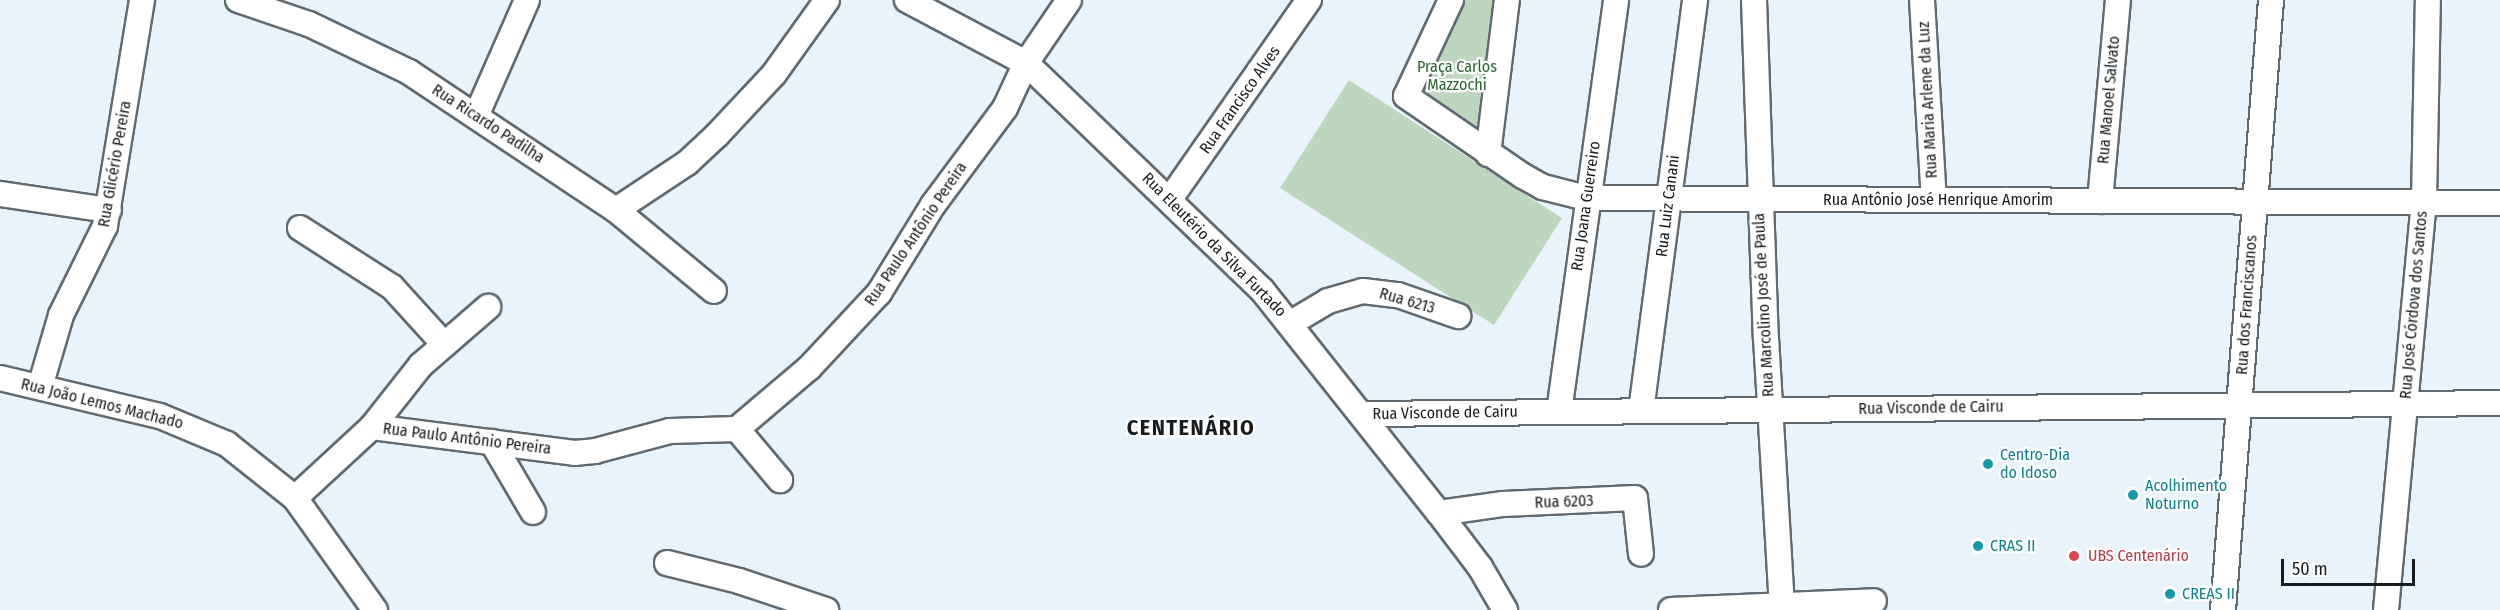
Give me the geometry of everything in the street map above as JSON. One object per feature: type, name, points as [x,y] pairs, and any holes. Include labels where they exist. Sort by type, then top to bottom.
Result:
[{"type":"street","name":"Rua Glicério Pereira","points":[[40,387],[61,315],[98,244],[109,210],[142,0]]},
{"type":"street","name":"Rua Ricardo Padilha","points":[[238,0],[309,24],[363,48],[477,114],[616,210],[714,291]]},
{"type":"street","points":[[477,114],[526,0]]},
{"type":"street","points":[[616,210],[687,163],[717,135],[774,74],[827,0]]},
{"type":"street","name":"Rua Eleutério da Silva Furtado","points":[[908,0],[1026,63],[1170,199],[1291,323],[1480,567],[1505,610]]},
{"type":"street","name":"Rua Paulo Antônio Pereira","points":[[372,427],[584,452],[670,431],[737,429],[809,368],[879,293],[933,205],[1005,108],[1026,63],[1070,0]]},
{"type":"street","name":"Rua Francisco Alves","points":[[1170,199],[1310,0]]},
{"type":"street","name":"Rua Antônio José Henrique Amorim","points":[[1451,0],[1406,96],[1488,154],[1543,187],[1586,198],[2500,203]]},
{"type":"street","points":[[1488,154],[1507,0]]},
{"type":"street","name":"Rua Joana Guerreiro","points":[[1559,412],[1586,198],[1616,0]]},
{"type":"street","name":"Rua Luiz Canani","points":[[1641,411],[1695,0]]},
{"type":"street","name":"Rua Marcolino José de Paula","points":[[1754,0],[1769,410],[1782,608]]},
{"type":"street","name":"Rua Maria Arlene da Luz","points":[[1922,0],[1934,200]]},
{"type":"street","name":"Rua Manoel Salvato","points":[[2100,201],[2118,0]]},
{"type":"street","name":"Rua dos Franciscanos","points":[[2223,610],[2271,0]]},
{"type":"street","name":"Rua José Córdova dos Santos","points":[[2386,610],[2424,202],[2428,0]]},
{"type":"street","points":[[0,194],[109,210]]},
{"type":"street","points":[[300,228],[392,287],[443,343]]},
{"type":"street","name":"Rua 6213","points":[[1291,323],[1328,301],[1363,291],[1398,295],[1458,316]]},
{"type":"street","points":[[295,498],[372,427],[443,343],[488,307]]},
{"type":"street","name":"Rua João Lemos Machado","points":[[0,378],[194,428],[254,463],[295,498],[375,610]]},
{"type":"street","name":"Rua Visconde de Cairu","points":[[1362,414],[2500,403]]},
{"type":"street","points":[[737,429],[780,480]]},
{"type":"street","points":[[492,442],[533,512]]},
{"type":"street","name":"Rua 6203","points":[[1439,513],[1503,504],[1635,498],[1641,554]]},
{"type":"street","points":[[668,563],[739,581],[826,610]]},
{"type":"street","points":[[1671,610],[1782,608],[1874,602]]},
{"type":"green space","name":"Praça Carlos Mazzochi","points":[[1459,0],[1498,0],[1482,130],[1418,86]]},
{"type":"green space","points":[[1349,80],[1562,218],[1494,325],[1280,188]]},
{"type":"place","name":"Centro-Dia do Idoso","points":[[1988,464]]},
{"type":"place","name":"Acolhimento Noturno","points":[[2133,495]]},
{"type":"place","name":"CRAS II","points":[[1978,546]]},
{"type":"place","name":"UBS Centenário","points":[[2074,556]]},
{"type":"place","name":"CREAS II","points":[[2170,594]]},
{"type":"district","name":"CENTENÁRIO","points":[[1191,428]]}]
